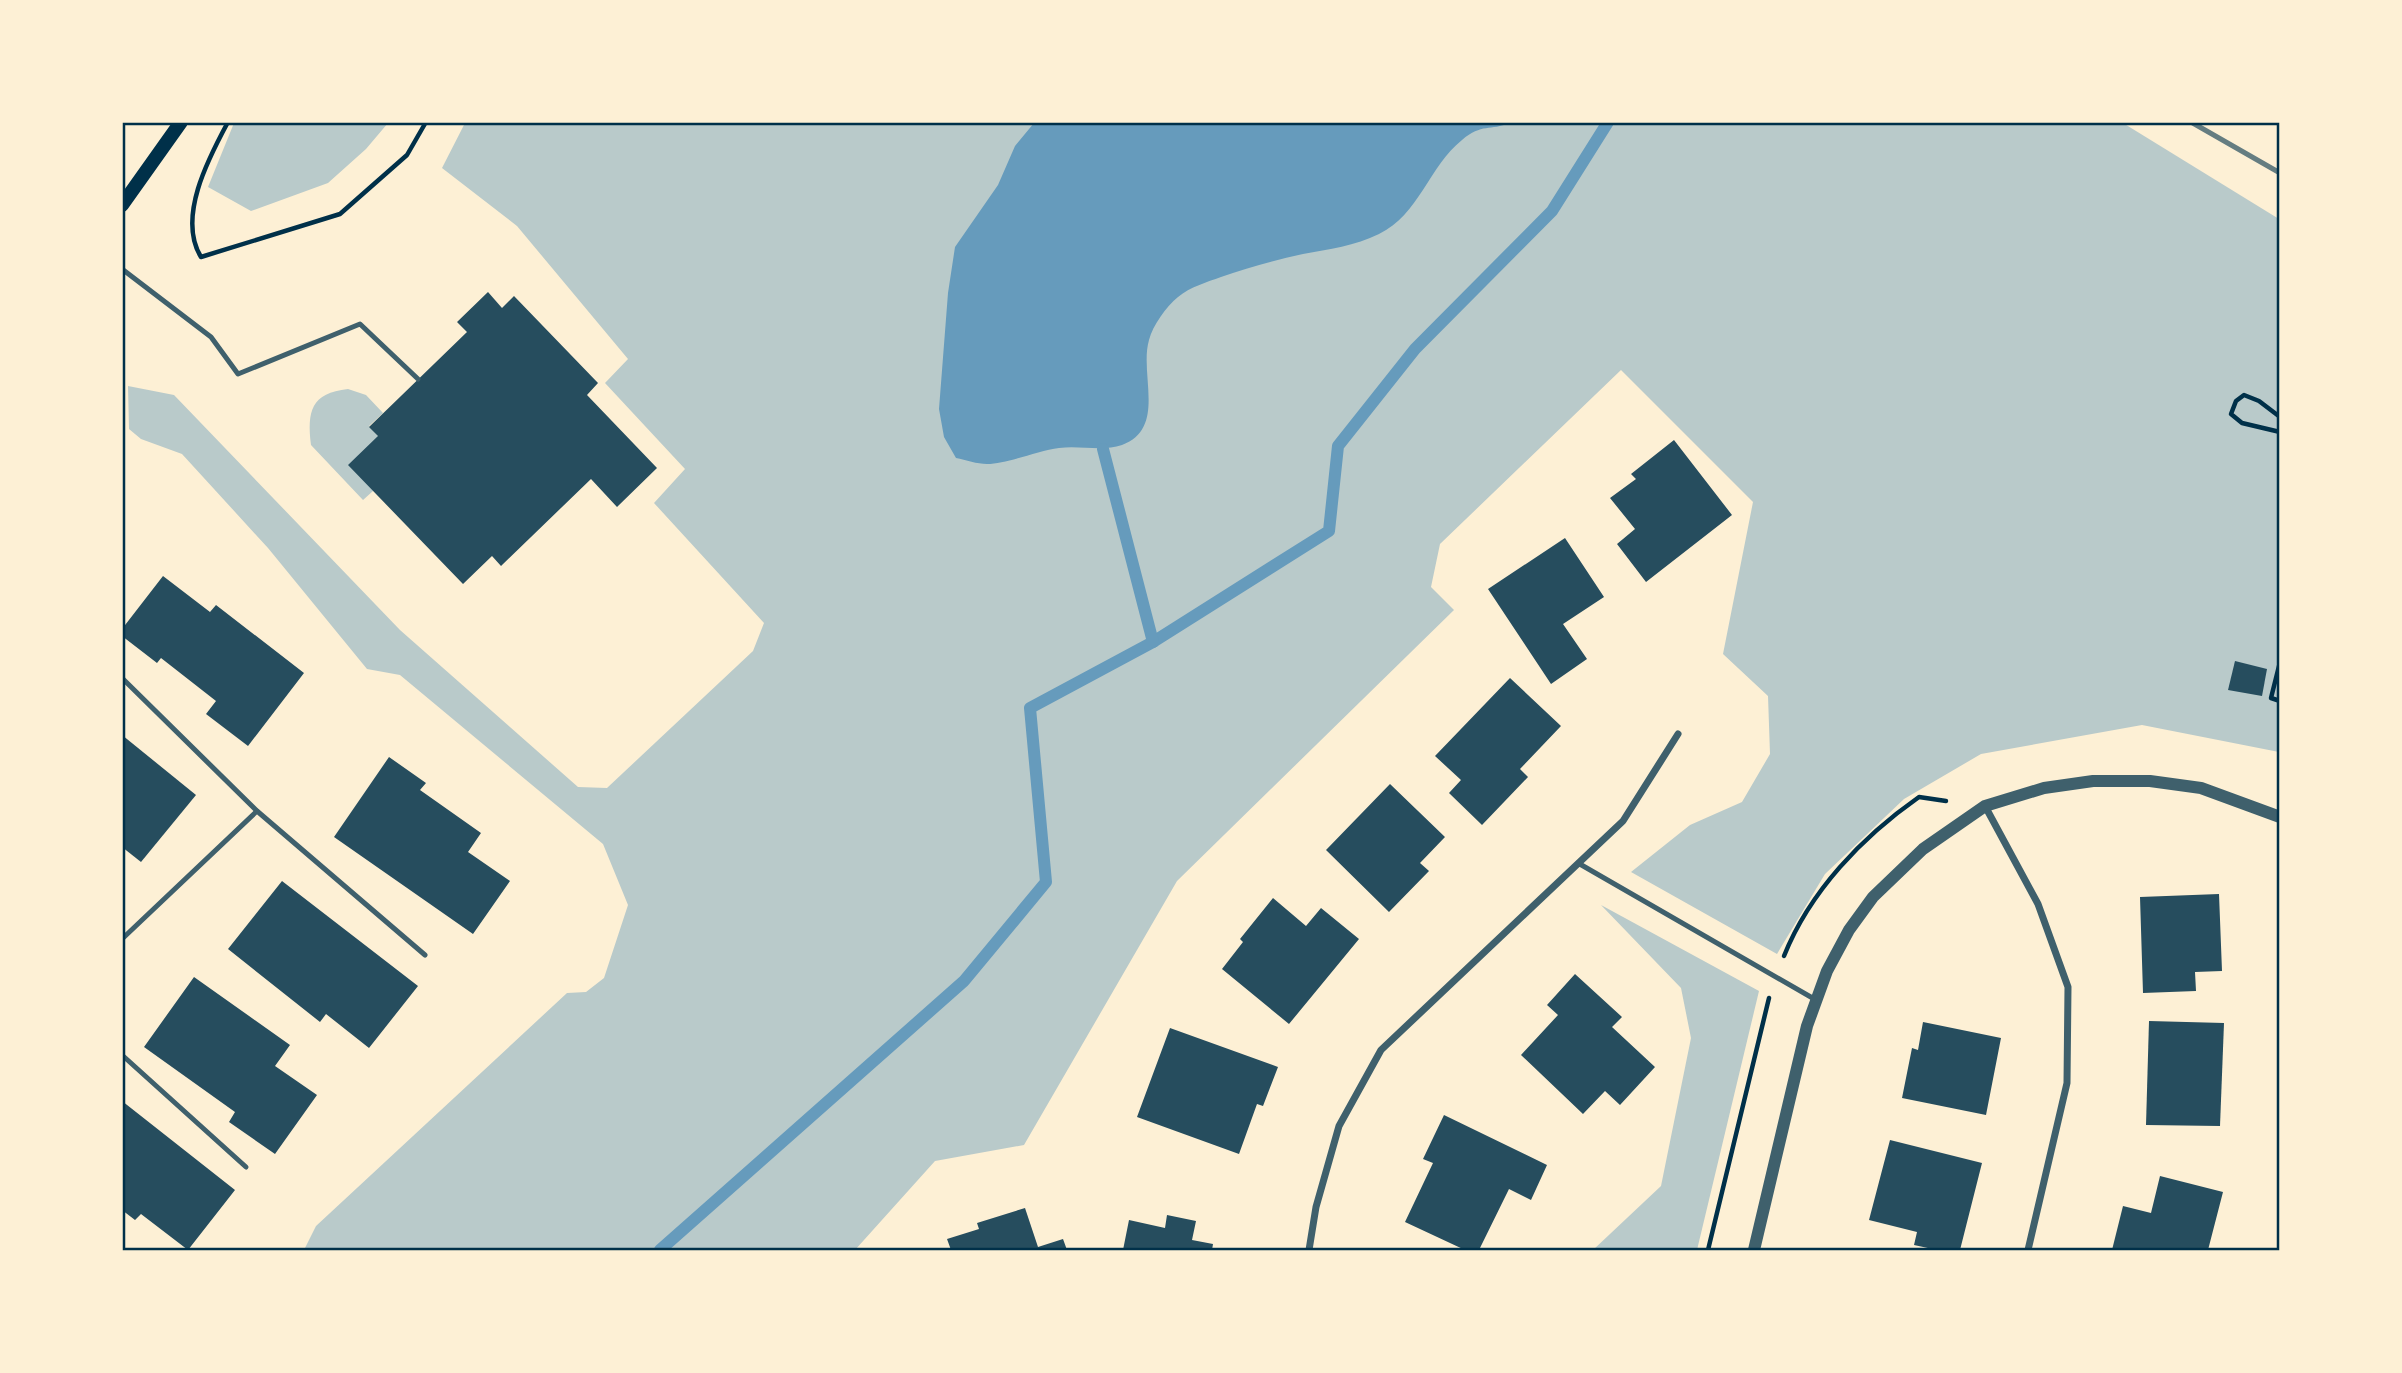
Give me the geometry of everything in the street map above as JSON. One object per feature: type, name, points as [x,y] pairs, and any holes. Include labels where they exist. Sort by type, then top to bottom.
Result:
[{"type":"main road","points":[[122,205],[181,122]]},
{"type":"street","points":[[1309,1251],[1316,1207],[1339,1126],[1381,1050],[1623,821],[1678,734]]},
{"type":"street","points":[[1754,1251],[1807,1026],[1826,971],[1849,930],[1873,897],[1923,849],[1985,806],[2044,789],[2093,781],[2151,781],[2201,788],[2280,817]]},
{"type":"street","points":[[1985,806],[2038,904],[2068,987],[2067,1083],[2028,1251]]},
{"type":"lane","points":[[122,269],[211,337],[238,374],[360,324],[418,379]]},
{"type":"lane","points":[[122,678],[257,811],[425,955]]},
{"type":"lane","points":[[122,939],[257,811]]},
{"type":"lane","points":[[1578,863],[1816,1000]]},
{"type":"lane","points":[[122,1055],[246,1167]]},
{"type":"path","points":[[228,122],[216,145],[196,200],[193,244],[201,257],[340,214],[407,155],[426,122]]},
{"type":"path","points":[[2280,417],[2259,401],[2244,395],[2236,401],[2231,414],[2242,423],[2280,432]]},
{"type":"path","points":[[2280,662],[2271,698],[2280,701]]},
{"type":"shaded area","points":[[234,122],[388,123],[366,149],[328,183],[251,211],[208,187]]},
{"type":"shaded area","points":[[465,123],[2123,123],[2279,219],[2279,752],[2142,725],[1981,754],[1904,799],[1825,874],[1777,954],[1631,872],[1690,825],[1742,802],[1770,754],[1768,696],[1723,654],[1753,502],[1621,370],[1440,544],[1431,587],[1454,610],[1177,881],[1024,1145],[935,1161],[855,1250],[304,1250],[316,1226],[567,993],[586,992],[604,978],[628,905],[603,844],[400,675],[367,669],[268,548],[182,454],[141,439],[129,429],[128,386],[174,395],[400,630],[578,787],[607,788],[753,651],[764,623],[654,503],[685,469],[605,383],[628,359],[517,226],[442,168]]},
{"type":"shaded area","points":[[348,389],[366,395],[383,413],[369,426],[378,436],[373,491],[363,500],[311,445],[310,422],[314,406],[326,395]]},
{"type":"shaded area","points":[[1601,905],[1759,991],[1697,1250],[1593,1250],[1661,1186],[1691,1038],[1681,988]]},
{"type":"water","points":[[1035,122],[1510,123],[1481,129],[1462,140],[1441,163],[1404,215],[1393,226],[1379,234],[1351,244],[1241,270],[1199,285],[1178,297],[1160,317],[1149,340],[1148,413],[1144,426],[1136,437],[1114,447],[1059,448],[1003,462],[979,463],[956,458],[944,437],[939,409],[948,293],[955,247],[998,185],[1015,146]]},
{"type":"building","points":[[488,292],[502,308],[514,296],[598,383],[587,395],[657,468],[617,507],[591,479],[501,566],[492,556],[463,584],[348,465],[378,436],[369,427],[467,332],[457,322]]},
{"type":"building","points":[[1674,440],[1732,515],[1646,582],[1617,544],[1635,529],[1610,498],[1636,479],[1631,474]]},
{"type":"building","points":[[1565,538],[1604,597],[1563,624],[1587,659],[1551,684],[1488,589]]},
{"type":"building","points":[[163,576],[210,612],[216,605],[304,673],[248,746],[206,714],[216,701],[161,658],[157,663],[122,636],[122,629]]},
{"type":"building","points":[[2235,661],[2267,669],[2262,696],[2228,690]]},
{"type":"building","points":[[1510,678],[1561,726],[1520,769],[1528,777],[1482,825],[1449,793],[1461,780],[1435,756]]},
{"type":"building","points":[[122,735],[196,795],[141,862],[122,847]]},
{"type":"building","points":[[389,757],[426,783],[420,790],[481,833],[468,852],[510,881],[473,934],[334,837]]},
{"type":"building","points":[[1390,784],[1445,837],[1420,863],[1429,871],[1389,912],[1326,850]]},
{"type":"building","points":[[282,881],[418,986],[369,1048],[326,1014],[320,1022],[228,949]]},
{"type":"building","points":[[2219,894],[2222,971],[2195,972],[2196,991],[2143,993],[2140,897]]},
{"type":"building","points":[[1273,898],[1306,926],[1321,908],[1359,939],[1289,1024],[1222,969],[1243,942],[1240,939]]},
{"type":"building","points":[[1575,974],[1622,1017],[1612,1027],[1655,1067],[1620,1105],[1605,1091],[1583,1114],[1521,1055],[1558,1015],[1547,1005]]},
{"type":"building","points":[[194,977],[290,1045],[275,1066],[317,1095],[275,1154],[229,1122],[235,1112],[144,1047]]},
{"type":"building","points":[[2149,1021],[2224,1023],[2220,1126],[2146,1125]]},
{"type":"building","points":[[1923,1022],[2001,1038],[1986,1115],[1902,1098],[1912,1048],[1918,1050]]},
{"type":"building","points":[[1170,1028],[1278,1067],[1263,1106],[1257,1104],[1239,1154],[1137,1117]]},
{"type":"building","points":[[122,1101],[235,1190],[188,1250],[141,1214],[135,1220],[122,1210]]},
{"type":"building","points":[[1444,1115],[1547,1165],[1531,1200],[1509,1189],[1479,1250],[1465,1250],[1405,1222],[1433,1163],[1423,1159]]},
{"type":"building","points":[[1890,1140],[1982,1163],[1960,1250],[1937,1250],[1914,1245],[1917,1232],[1869,1220]]},
{"type":"building","points":[[2160,1176],[2223,1192],[2208,1250],[2112,1250],[2123,1206],[2151,1213]]},
{"type":"building","points":[[1025,1208],[1038,1247],[1063,1239],[1067,1250],[951,1250],[947,1239],[979,1229],[977,1223]]},
{"type":"building","points":[[1167,1215],[1196,1221],[1192,1240],[1213,1244],[1212,1250],[1123,1250],[1129,1220],[1165,1228]]},
{"type":"waterway","points":[[1153,642],[1329,531],[1338,446],[1415,349],[1552,211],[1608,122]]},
{"type":"waterway","points":[[660,1250],[964,981],[1046,882],[1030,708],[1153,642],[1103,449]]},
{"type":"railway","points":[[2191,122],[2280,173]]}]
